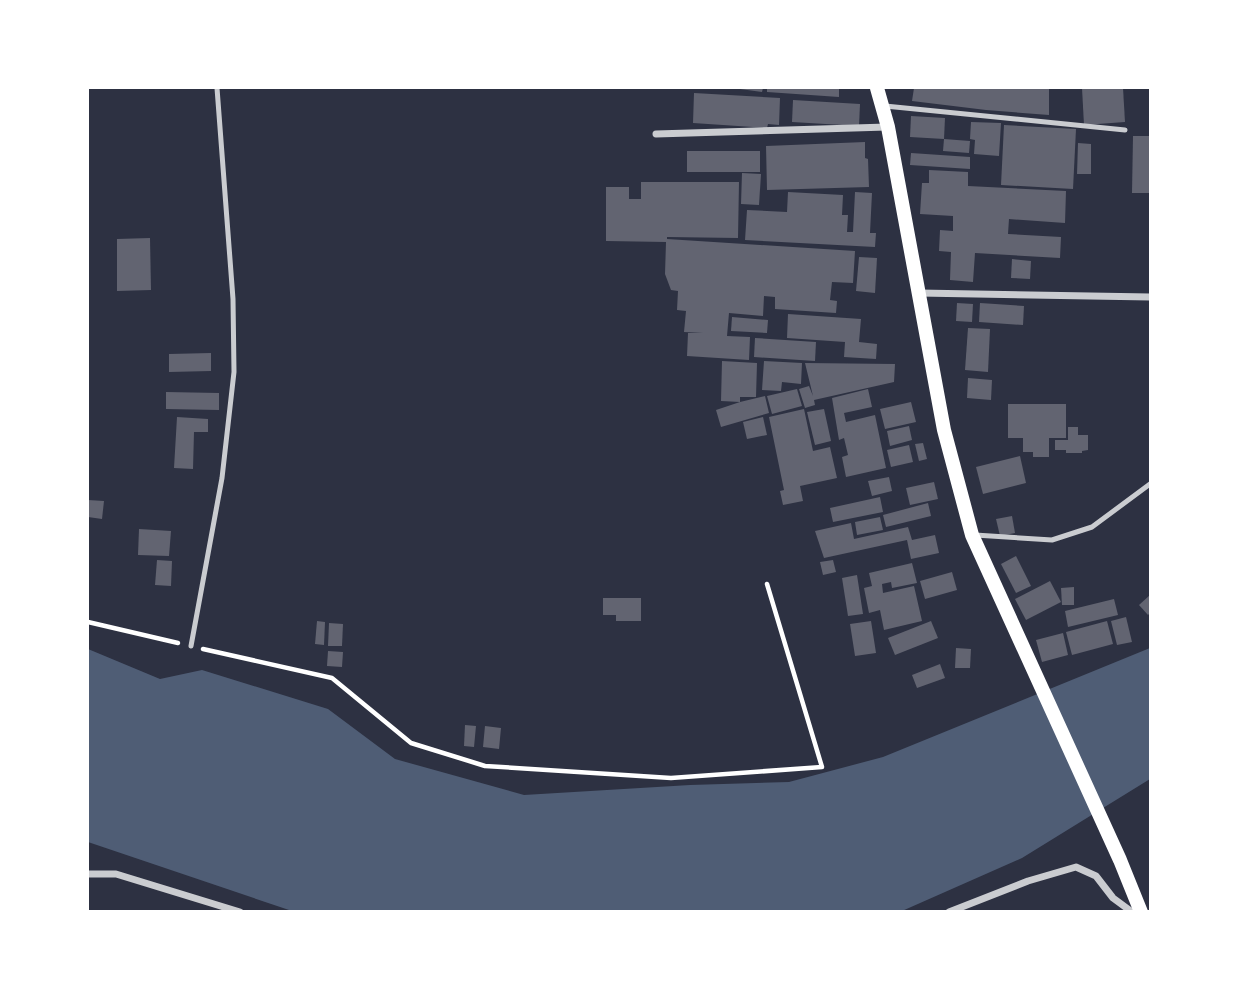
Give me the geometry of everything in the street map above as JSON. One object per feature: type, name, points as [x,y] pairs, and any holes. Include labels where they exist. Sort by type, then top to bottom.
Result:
[{"type":"main road","points":[[877,88],[888,127],[944,430],[972,535],[1121,860],[1141,912]]},
{"type":"street","points":[[656,134],[888,127]]},
{"type":"street","points":[[919,293],[1150,297]]},
{"type":"street","points":[[949,912],[1028,881],[1076,867],[1096,876],[1113,898],[1132,912]]},
{"type":"street","points":[[88,874],[116,874],[240,912]]},
{"type":"lane","points":[[191,646],[222,478],[234,372],[233,299],[217,88]]},
{"type":"lane","points":[[882,106],[1125,130]]},
{"type":"lane","points":[[972,535],[1052,540],[1092,527],[1150,484]]},
{"type":"path","points":[[88,622],[332,678],[411,743],[485,766],[671,778],[822,766],[767,584]]},
{"type":"water","points":[[1150,648],[1150,779],[1022,858],[902,911],[292,911],[88,842],[88,649],[160,679],[202,670],[328,709],[395,759],[524,795],[789,782],[883,757]]},
{"type":"building","points":[[740,88],[763,88],[762,92]]},
{"type":"building","points":[[767,88],[839,88],[839,97],[767,92]]},
{"type":"building","points":[[914,88],[1049,88],[1049,115],[912,101]]},
{"type":"building","points":[[1082,88],[1123,88],[1125,122],[1084,125]]},
{"type":"building","points":[[694,93],[780,98],[779,125],[768,124],[767,128],[693,123]]},
{"type":"building","points":[[793,100],[860,104],[859,126],[792,122]]},
{"type":"building","points":[[911,116],[945,118],[944,139],[910,137]]},
{"type":"building","points":[[971,122],[1001,123],[999,156],[974,154],[975,140],[970,139]]},
{"type":"building","points":[[1004,125],[1076,129],[1073,189],[1001,185]]},
{"type":"building","points":[[1133,136],[1150,136],[1150,193],[1132,193]]},
{"type":"building","points":[[944,139],[970,141],[969,153],[943,151]]},
{"type":"building","points":[[865,142],[869,187],[767,190],[766,146]]},
{"type":"building","points":[[1078,143],[1091,144],[1091,174],[1077,174]]},
{"type":"building","points":[[687,151],[760,151],[760,172],[687,172]]},
{"type":"building","points":[[911,153],[970,157],[970,169],[910,165]]},
{"type":"building","points":[[929,170],[968,172],[968,186],[1066,191],[1065,223],[1009,219],[1008,234],[1061,237],[1060,258],[975,253],[973,282],[950,280],[951,252],[939,251],[940,230],[953,231],[953,216],[920,214],[922,183],[929,183]]},
{"type":"building","points":[[742,173],[761,174],[759,205],[741,204]]},
{"type":"building","points":[[641,182],[739,182],[738,238],[667,239],[855,251],[853,283],[832,282],[830,300],[837,301],[836,313],[775,309],[775,297],[764,296],[763,316],[729,313],[727,336],[750,337],[749,360],[687,356],[688,333],[703,333],[684,332],[686,311],[677,310],[678,291],[671,290],[665,274],[666,242],[606,241],[606,187],[629,187],[629,199],[641,199]]},
{"type":"building","points":[[788,192],[843,195],[842,215],[848,215],[847,232],[853,232],[855,192],[872,193],[870,233],[876,233],[875,247],[745,240],[747,210],[787,212]]},
{"type":"building","points":[[150,238],[151,290],[117,291],[117,239]]},
{"type":"building","points":[[859,257],[877,258],[875,293],[856,291]]},
{"type":"building","points":[[1012,259],[1031,261],[1030,279],[1011,278]]},
{"type":"building","points":[[957,303],[973,304],[972,322],[956,321]]},
{"type":"building","points":[[980,303],[1024,306],[1023,325],[979,322]]},
{"type":"building","points":[[788,314],[861,319],[859,342],[877,344],[876,359],[844,357],[845,342],[787,338]]},
{"type":"building","points":[[732,317],[768,320],[767,333],[731,331]]},
{"type":"building","points":[[968,328],[990,329],[988,372],[965,370]]},
{"type":"building","points":[[755,338],[816,342],[815,361],[754,357]]},
{"type":"building","points":[[211,353],[211,371],[169,372],[169,354]]},
{"type":"building","points":[[722,361],[757,363],[756,397],[740,397],[740,402],[721,401]]},
{"type":"building","points":[[764,361],[802,363],[801,384],[782,382],[781,391],[762,390]]},
{"type":"building","points":[[805,363],[895,364],[894,382],[814,400],[815,405],[805,408],[799,389],[809,386],[813,396]]},
{"type":"building","points":[[968,378],[992,380],[991,400],[967,398]]},
{"type":"building","points":[[797,389],[802,406],[772,414],[767,396]]},
{"type":"building","points":[[868,389],[872,407],[844,413],[846,422],[875,415],[886,468],[846,477],[842,457],[848,455],[844,438],[839,440],[832,398]]},
{"type":"building","points":[[166,392],[219,393],[219,410],[166,409]]},
{"type":"building","points":[[765,396],[769,413],[721,427],[716,410]]},
{"type":"building","points":[[911,402],[916,422],[885,429],[880,409]]},
{"type":"building","points":[[1008,404],[1066,404],[1066,438],[1049,438],[1049,457],[1033,457],[1033,452],[1023,452],[1023,438],[1008,438]]},
{"type":"building","points":[[804,409],[813,451],[830,447],[837,478],[800,486],[803,501],[783,505],[780,491],[784,490],[769,417]]},
{"type":"building","points":[[824,409],[831,441],[815,445],[807,412]]},
{"type":"building","points":[[177,417],[208,419],[208,432],[194,432],[193,469],[174,468]]},
{"type":"building","points":[[763,417],[767,435],[747,439],[743,422]]},
{"type":"building","points":[[909,426],[912,440],[890,446],[887,431]]},
{"type":"building","points":[[1068,427],[1078,427],[1078,435],[1088,435],[1088,450],[1082,453],[1066,453],[1066,450],[1055,450],[1055,440],[1068,440]]},
{"type":"building","points":[[923,443],[927,459],[919,461],[915,444]]},
{"type":"building","points":[[909,445],[913,462],[891,467],[887,450]]},
{"type":"building","points":[[1020,456],[1026,483],[983,494],[976,467]]},
{"type":"building","points":[[889,477],[892,491],[872,496],[868,481]]},
{"type":"building","points":[[934,482],[938,499],[910,505],[906,488]]},
{"type":"building","points":[[880,497],[883,512],[833,522],[830,508]]},
{"type":"building","points":[[88,500],[104,501],[102,519],[88,517]]},
{"type":"building","points":[[928,503],[931,516],[886,527],[883,515]]},
{"type":"building","points":[[1012,516],[1015,533],[1000,536],[996,519]]},
{"type":"building","points":[[880,517],[883,530],[857,535],[855,522]]},
{"type":"building","points":[[851,523],[854,539],[908,527],[912,540],[935,535],[939,553],[911,559],[907,540],[824,558],[815,531]]},
{"type":"building","points":[[139,529],[171,531],[169,556],[138,555]]},
{"type":"building","points":[[1016,556],[1031,586],[1016,593],[1001,564]]},
{"type":"building","points":[[157,560],[172,561],[171,586],[155,585]]},
{"type":"building","points":[[833,560],[836,572],[823,575],[820,562]]},
{"type":"building","points":[[912,563],[917,583],[892,588],[891,582],[882,584],[883,593],[914,586],[922,621],[884,630],[880,610],[869,613],[864,588],[872,586],[869,573]]},
{"type":"building","points":[[952,572],[957,590],[925,599],[920,581]]},
{"type":"building","points":[[857,575],[863,614],[848,616],[842,578]]},
{"type":"building","points":[[1050,581],[1061,602],[1026,620],[1015,599]]},
{"type":"building","points":[[1074,587],[1074,605],[1062,605],[1061,588]]},
{"type":"building","points":[[1150,595],[1150,613],[1148,615],[1139,605]]},
{"type":"building","points":[[603,598],[641,598],[641,621],[616,621],[616,615],[603,615]]},
{"type":"building","points":[[1114,599],[1118,615],[1068,627],[1065,611]]},
{"type":"building","points":[[1126,617],[1132,642],[1117,645],[1111,621]]},
{"type":"building","points":[[317,621],[325,622],[324,645],[315,644]]},
{"type":"building","points":[[871,621],[876,653],[855,656],[850,624]]},
{"type":"building","points":[[931,621],[938,638],[895,655],[888,638]]},
{"type":"building","points":[[1107,621],[1113,644],[1072,655],[1066,632]]},
{"type":"building","points":[[329,623],[343,624],[342,646],[328,646]]},
{"type":"building","points":[[1063,633],[1068,655],[1042,662],[1036,640]]},
{"type":"building","points":[[956,648],[971,649],[970,668],[955,668]]},
{"type":"building","points":[[328,651],[343,652],[342,667],[327,666]]},
{"type":"building","points":[[940,664],[945,678],[917,688],[912,675]]},
{"type":"building","points":[[465,725],[476,726],[474,747],[464,746]]},
{"type":"building","points":[[485,726],[501,728],[499,749],[483,747]]}]
